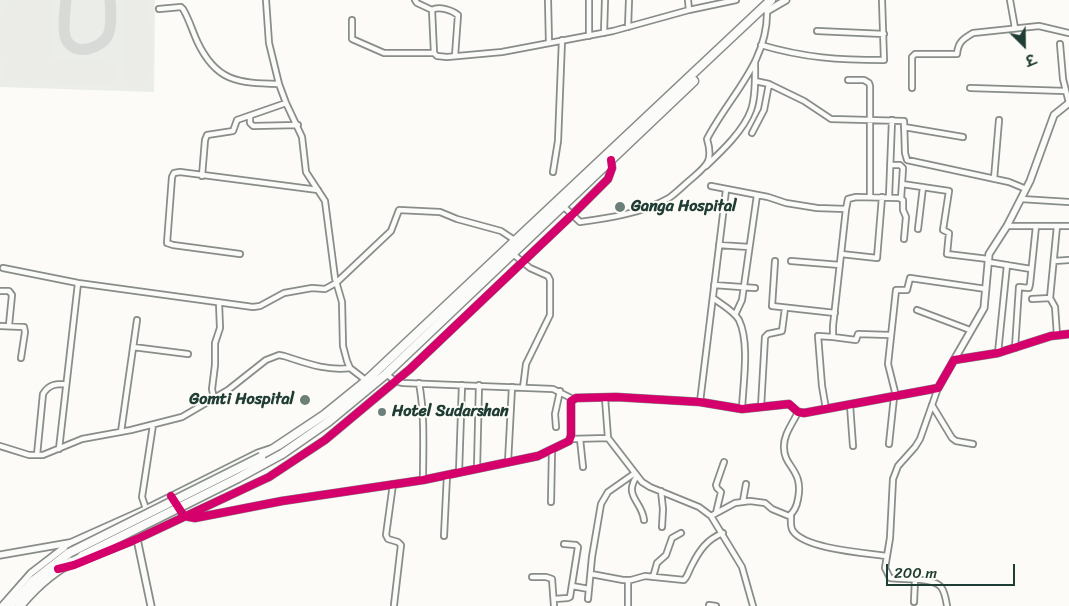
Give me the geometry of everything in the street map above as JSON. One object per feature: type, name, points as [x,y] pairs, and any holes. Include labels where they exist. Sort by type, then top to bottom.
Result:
[{"type":"highway","points":[[370,384],[386,374],[513,254],[611,160],[771,0]]},
{"type":"highway","points":[[20,606],[32,591],[58,570],[82,556],[238,478],[328,422],[370,384],[516,241],[767,6],[779,0]]},
{"type":"highway","points":[[10,606],[32,581],[69,553],[261,457],[281,450]]},
{"type":"street","points":[[266,0],[268,34],[279,84],[303,140],[306,172],[325,201],[336,283],[342,302],[343,346],[350,368],[370,384]]},
{"type":"street","points":[[415,0],[417,3],[432,10],[438,8],[458,14],[455,56]]},
{"type":"street","points":[[548,0],[550,43]]},
{"type":"street","points":[[589,0],[589,36]]},
{"type":"street","points":[[604,33],[605,0]]},
{"type":"street","points":[[628,27],[629,0]]},
{"type":"street","points":[[688,0],[689,10]]},
{"type":"street","points":[[352,20],[352,39],[380,53],[434,53],[437,56],[455,56],[502,52],[589,36],[736,0]]},
{"type":"street","points":[[705,167],[711,153],[707,139],[715,123],[749,76],[761,45],[768,26],[767,6],[786,0]]},
{"type":"street","points":[[761,45],[786,53],[817,58],[884,60],[882,0]]},
{"type":"street","points":[[1010,0],[1016,28]]},
{"type":"street","points":[[160,10],[181,7],[183,9],[203,53],[220,73],[250,83],[279,84]]},
{"type":"street","points":[[432,10],[434,53]]},
{"type":"street","points":[[912,88],[912,57],[915,54],[957,54],[958,45],[963,38],[973,33],[1039,26],[1069,32]]},
{"type":"street","points":[[817,31],[884,34]]},
{"type":"street","points":[[553,172],[558,141],[562,40]]},
{"type":"street","points":[[948,606],[944,591],[939,585],[893,578],[889,576],[885,568],[890,538],[893,479],[898,466],[918,444],[938,388],[984,308],[989,254],[1007,226],[1026,189],[1046,141],[1054,115],[1069,103],[1063,79],[1060,44]]},
{"type":"street","points":[[563,206],[580,222],[604,219],[648,207],[670,197],[724,150],[743,124],[751,110],[755,82],[755,60]]},
{"type":"street","points":[[848,80],[864,80],[869,83],[871,119],[870,197]]},
{"type":"street","points":[[755,82],[769,84],[804,101],[831,119],[904,121],[907,160],[1009,182],[1026,189]]},
{"type":"street","points":[[752,134],[764,110],[769,84]]},
{"type":"street","points":[[970,88],[1066,91]]},
{"type":"street","points":[[202,176],[207,134],[233,131],[237,120],[286,103]]},
{"type":"street","points":[[250,116],[250,123],[253,126],[298,125]]},
{"type":"street","points":[[889,197],[892,120]]},
{"type":"street","points":[[994,179],[999,120]]},
{"type":"street","points":[[904,127],[963,137]]},
{"type":"street","points":[[58,570],[137,539],[276,473],[325,440],[410,369],[572,215],[608,178],[612,168],[611,160]]},
{"type":"street","points":[[890,165],[900,165],[903,168],[901,199],[903,200],[903,210],[906,217],[904,239]]},
{"type":"street","points":[[240,254],[167,243],[172,175],[176,172],[318,190]]},
{"type":"street","points":[[902,184],[949,191],[943,230],[949,233],[947,254],[1031,269]]},
{"type":"street","points":[[711,186],[801,205],[846,209]]},
{"type":"street","points":[[918,229],[923,187]]},
{"type":"street","points":[[700,402],[726,190]]},
{"type":"street","points":[[735,315],[742,300],[757,195]]},
{"type":"street","points":[[841,254],[877,258],[882,197]]},
{"type":"street","points":[[833,337],[848,199],[889,197],[901,199]]},
{"type":"street","points":[[1021,199],[1069,202]]},
{"type":"street","points":[[3,268],[78,284],[256,307],[284,293],[312,288],[325,289],[336,283],[391,231],[399,210],[440,212],[457,219],[501,231],[516,241]]},
{"type":"street","points":[[1007,226],[1069,226]]},
{"type":"street","points":[[1015,348],[1019,287],[1029,288],[1036,226]]},
{"type":"street","points":[[1057,335],[1055,306],[1050,298],[1058,226]]},
{"type":"street","points":[[719,245],[749,247]]},
{"type":"street","points":[[513,254],[533,270],[548,276],[550,280],[550,315],[526,364],[524,388]]},
{"type":"street","points":[[1054,261],[1069,260]]},
{"type":"street","points":[[775,261],[772,306],[835,313]]},
{"type":"street","points":[[791,261],[840,265]]},
{"type":"street","points":[[998,353],[1006,265]]},
{"type":"street","points":[[888,444],[895,396],[888,364],[896,290],[907,290],[910,278],[986,289]]},
{"type":"street","points":[[59,449],[78,284]]},
{"type":"street","points":[[714,285],[755,288]]},
{"type":"street","points":[[0,291],[10,291],[12,295],[9,326]]},
{"type":"street","points":[[713,298],[740,321],[744,348],[742,409]]},
{"type":"street","points":[[1032,299],[1050,298]]},
{"type":"street","points":[[214,399],[212,389],[216,365],[215,343],[220,328],[219,303]]},
{"type":"street","points":[[761,407],[765,336],[782,332],[784,308]]},
{"type":"street","points":[[917,310],[970,330]]},
{"type":"street","points":[[121,432],[137,320]]},
{"type":"street","points":[[0,326],[24,327],[21,358]]},
{"type":"street","points":[[826,409],[818,336],[856,340],[858,334],[890,336]]},
{"type":"street","points":[[954,360],[998,353],[1057,335],[1069,334]]},
{"type":"street","points":[[133,347],[188,354]]},
{"type":"street","points":[[0,446],[29,455],[37,455],[49,453],[82,439],[153,425],[186,416],[228,390],[266,360],[279,356],[338,370],[350,368]]},
{"type":"street","points":[[386,374],[395,381],[403,383],[554,389],[573,399],[605,398],[700,402],[742,409],[789,404],[798,412],[804,413],[938,388]]},
{"type":"street","points":[[419,383],[423,406],[424,430],[422,446],[423,480]]},
{"type":"street","points":[[37,455],[43,394],[54,384],[66,384]]},
{"type":"street","points":[[459,472],[462,385]]},
{"type":"street","points":[[478,468],[479,385]]},
{"type":"street","points":[[508,462],[512,387]]},
{"type":"street","points":[[556,427],[554,414],[560,391]]},
{"type":"street","points":[[605,398],[608,438],[636,475],[646,484],[714,514],[742,567],[752,606]]},
{"type":"street","points":[[171,496],[184,516],[195,518],[282,501],[423,480],[538,456],[567,443],[570,439],[571,404],[573,399]]},
{"type":"street","points":[[850,405],[853,446]]},
{"type":"street","points":[[932,405],[952,438],[956,441],[974,444]]},
{"type":"street","points":[[798,412],[784,444],[784,453],[796,473],[799,487],[797,504],[790,516],[792,528],[802,539],[822,546],[887,556]]},
{"type":"street","points":[[146,509],[142,497],[153,425]]},
{"type":"street","points":[[570,439],[608,438]]},
{"type":"street","points":[[580,439],[583,467]]},
{"type":"street","points":[[2,606],[31,573],[70,543],[146,509],[258,453],[281,450]]},
{"type":"street","points":[[551,502],[552,450]]},
{"type":"street","points":[[714,514],[720,495],[716,485],[724,462]]},
{"type":"street","points":[[444,536],[447,475]]},
{"type":"street","points":[[636,475],[632,485],[632,493],[643,511],[644,520]]},
{"type":"street","points":[[588,599],[601,504],[608,492],[636,475]]},
{"type":"street","points":[[392,484],[386,535],[388,539],[398,542],[401,546],[394,605]]},
{"type":"street","points":[[743,501],[746,484]]},
{"type":"street","points":[[661,491],[662,527]]},
{"type":"street","points":[[714,514],[743,501],[763,502],[772,509],[790,516]]},
{"type":"street","points":[[653,577],[657,563],[666,555],[672,538],[681,533]]},
{"type":"street","points":[[590,574],[610,579],[628,580],[640,576],[686,579],[694,560],[709,540],[723,534]]},
{"type":"street","points":[[137,539],[151,606]]},
{"type":"street","points":[[0,555],[70,543]]},
{"type":"street","points":[[554,599],[570,598],[578,547],[576,545],[564,544]]},
{"type":"street","points":[[532,577],[552,579],[554,606]]},
{"type":"street","points":[[628,580],[628,606]]},
{"type":"street","points":[[914,602],[916,580]]},
{"type":"street","points":[[572,586],[589,589]]},
{"type":"street","points":[[709,605],[716,606]]},
{"type":"shaded area","points":[[0,0],[155,0],[154,92],[0,87]]},
{"type":"shaded area","points":[[12,0],[53,0],[52,60],[116,62],[118,64],[118,86],[8,80],[2,61],[1,22]]},
{"type":"shaded area","points":[[123,0],[148,0],[151,63],[148,82],[142,87],[122,86]]},
{"type":"taxiway","points":[[66,0],[64,20],[66,39],[70,45],[81,49],[87,49],[100,44],[108,35],[111,22],[110,0]]},
{"type":"cycle path","points":[[58,569],[74,565],[137,539],[269,477],[325,440],[410,369],[572,215],[608,179],[612,168],[611,160]]},
{"type":"cycle path","points":[[171,496],[184,516],[195,518],[282,501],[423,480],[538,456],[569,441],[571,436],[571,401],[576,398],[616,397],[700,402],[742,409],[789,404],[798,412],[804,413],[938,388],[954,360],[998,353],[1051,336],[1069,334]]},
{"type":"place","name":"Ganga Hospital","points":[[620,207]]},
{"type":"place","name":"Gomti Hospital","points":[[305,400]]},
{"type":"place","name":"Hotel Sudarshan","points":[[382,412]]}]
